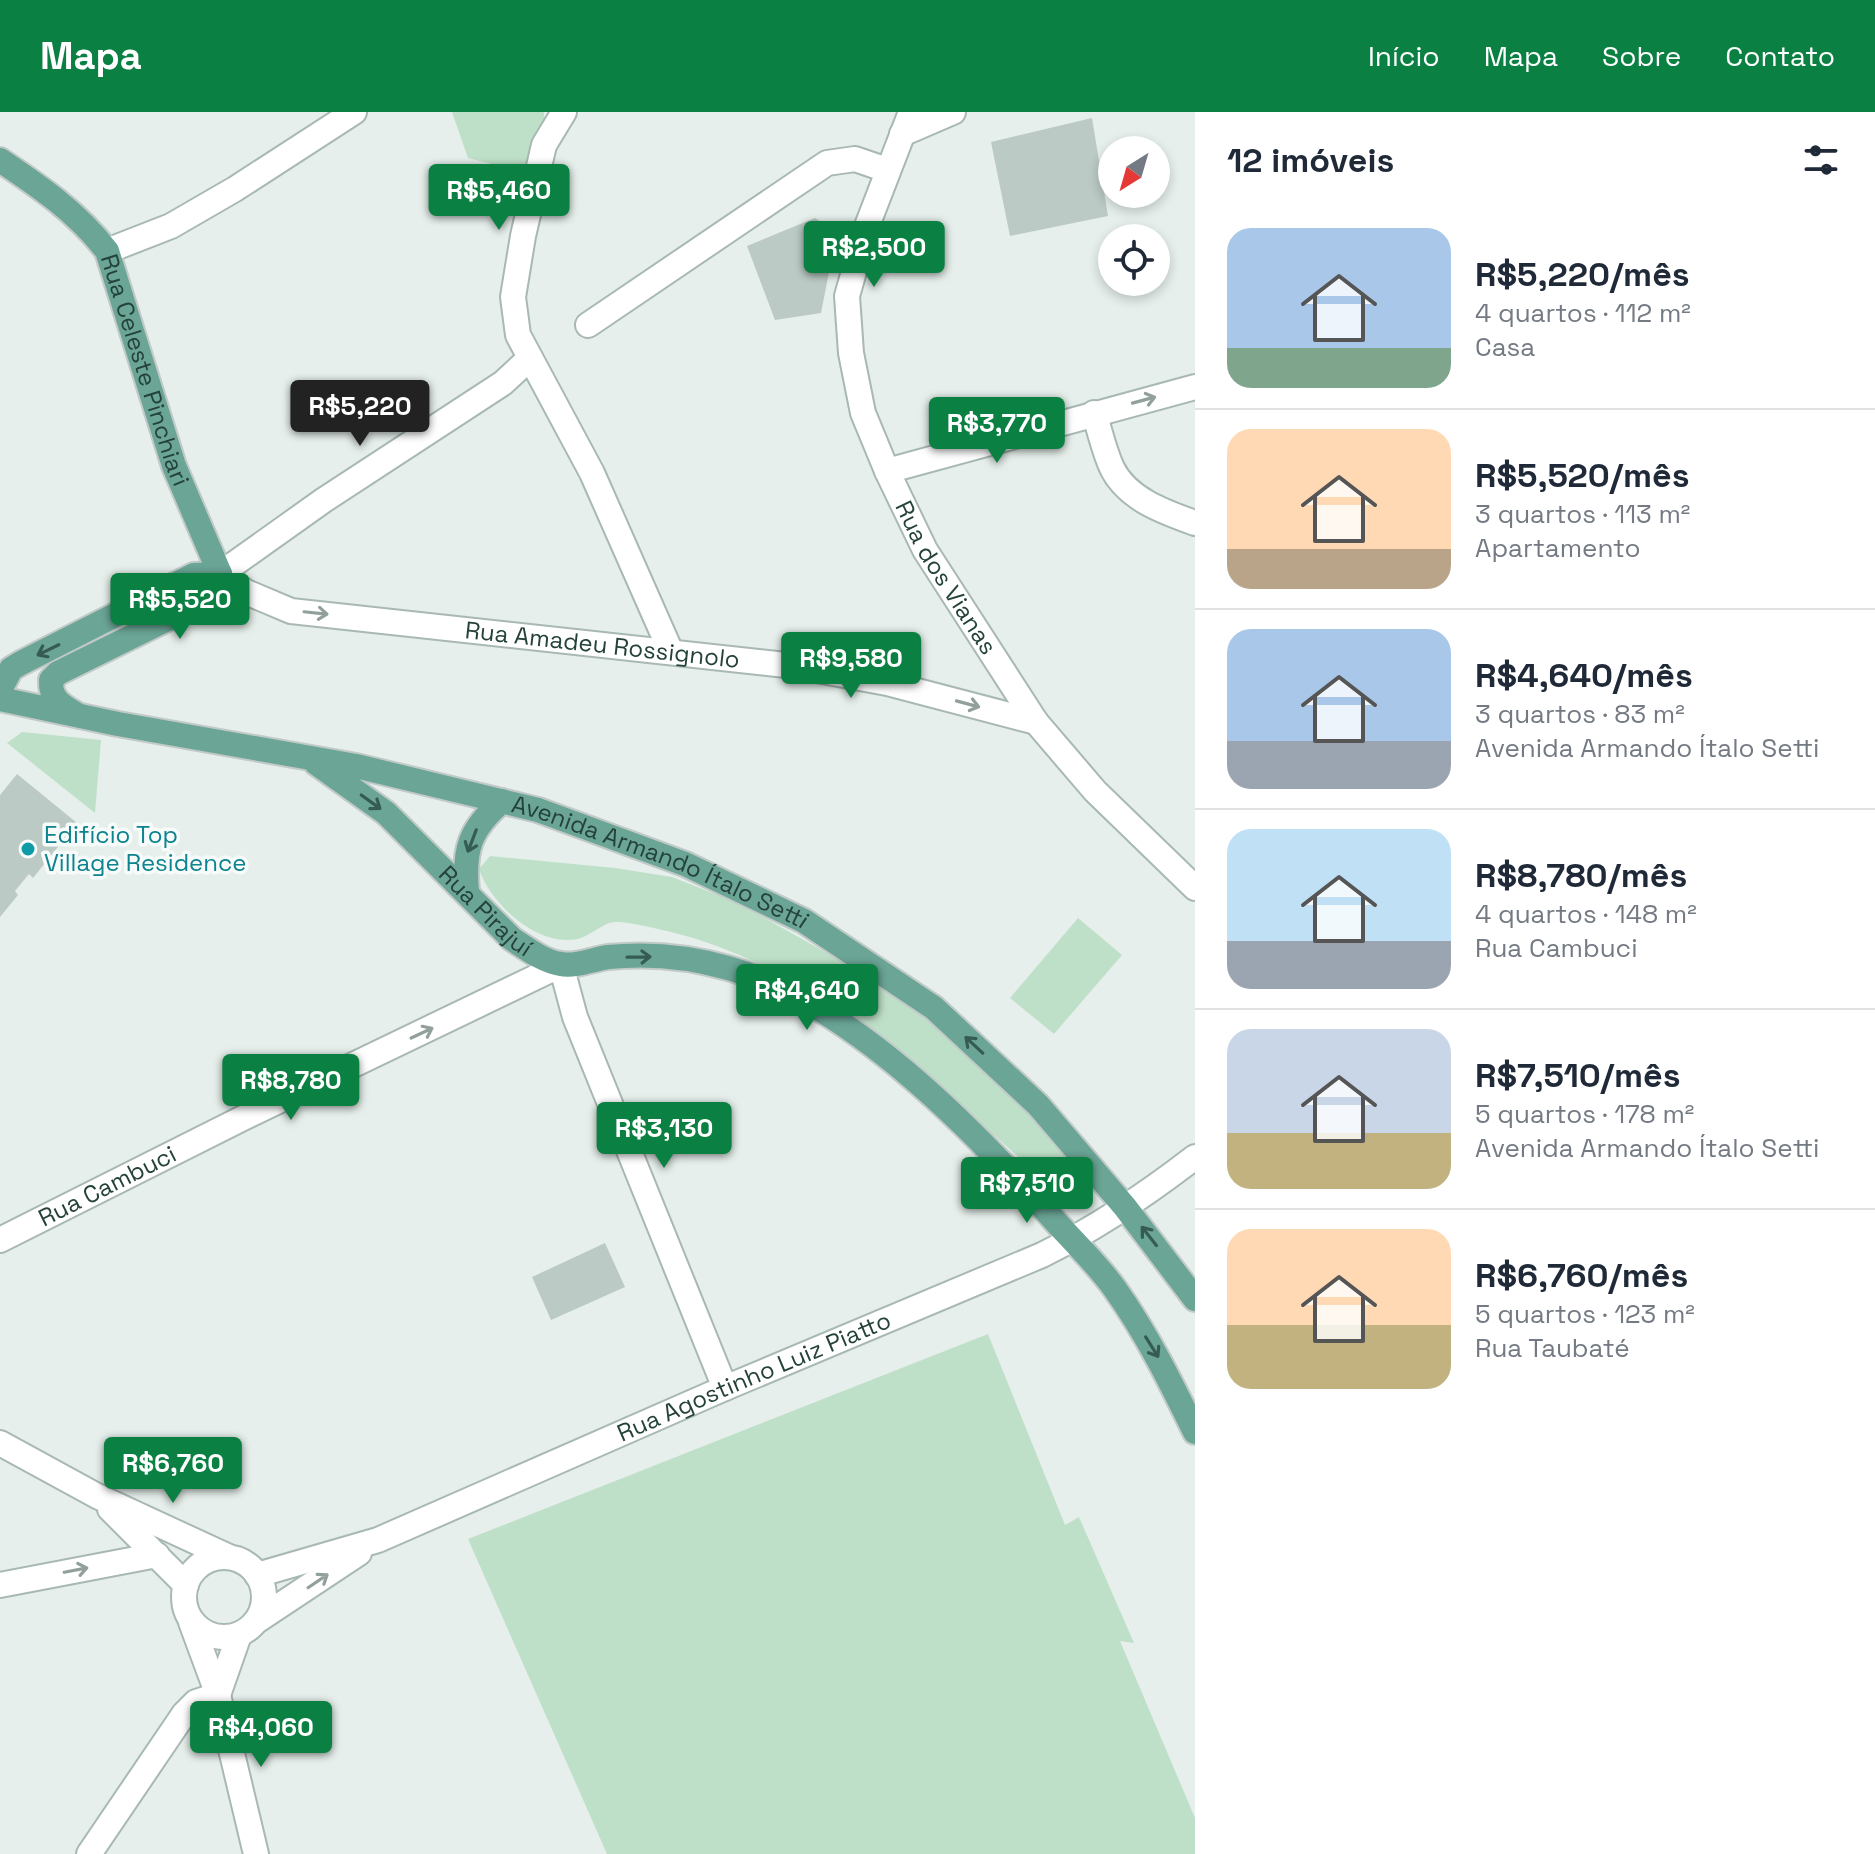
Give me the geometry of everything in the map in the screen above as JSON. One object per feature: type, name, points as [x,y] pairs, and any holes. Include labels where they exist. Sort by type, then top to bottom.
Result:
[{"type":"main road","name":"Rua Celeste Pinchiari","points":[[0,160],[63,203],[89,227],[107,251],[174,466],[220,574]]},
{"type":"main road","points":[[0,690],[11,669],[21,663],[194,575],[220,574]]},
{"type":"main road","points":[[79,715],[58,703],[53,696],[51,680],[58,673],[200,603],[220,574]]},
{"type":"main road","name":"Rua Pirajuí","points":[[0,699],[118,724],[308,757],[386,813],[512,939],[561,965]]},
{"type":"main road","name":"Avenida Armando Ítalo Setti","points":[[308,757],[538,810],[685,864],[804,921],[934,1008],[1038,1105],[1125,1207],[1195,1299]]},
{"type":"main road","points":[[467,892],[465,859],[471,839],[482,819],[502,801]]},
{"type":"main road","points":[[561,965],[611,957],[690,958],[733,969],[792,994],[868,1042],[939,1102],[1017,1178],[1114,1287],[1158,1358],[1195,1432]]},
{"type":"street","points":[[107,251],[184,219],[354,112]]},
{"type":"street","points":[[906,123],[953,112]]},
{"type":"street","points":[[559,116],[544,145],[523,236],[513,297],[518,335],[592,473],[671,652]]},
{"type":"street","name":"Rua dos Vianas","points":[[906,123],[867,226],[847,296],[851,353],[863,413],[887,471],[940,576],[1036,722],[1095,791],[1195,888]]},
{"type":"street","points":[[588,325],[827,163],[855,159],[887,170]]},
{"type":"street","points":[[220,574],[324,500],[503,383],[530,358]]},
{"type":"street","points":[[887,471],[1195,387]]},
{"type":"street","points":[[1094,413],[1113,469],[1133,495],[1169,514],[1195,523]]},
{"type":"street","name":"Rua Amadeu Rossignolo","points":[[220,574],[259,598],[291,611],[795,666],[887,683],[1036,722]]},
{"type":"street","name":"Rua Cambuci","points":[[0,1240],[243,1118],[561,965]]},
{"type":"street","name":"Rua Pirajuí","points":[[561,965],[575,1017],[725,1388]]},
{"type":"street","name":"Rua Agostinho Luiz Piatto","points":[[257,1575],[378,1540],[1072,1240],[1195,1157]]},
{"type":"street","points":[[0,1443],[97,1496],[250,1566],[265,1597],[218,1695],[196,1702],[184,1714],[89,1854]]},
{"type":"street","points":[[97,1496],[186,1585]]},
{"type":"street","name":"Rua Agostinho Luiz Piatto","points":[[248,1628],[378,1540]]},
{"type":"street","points":[[0,1585],[157,1555]]},
{"type":"street","points":[[229,1557],[205,1562],[195,1569],[186,1585],[184,1601],[218,1695],[256,1854]]},
{"type":"street","points":[[191,1622],[201,1631],[226,1638],[248,1628]]},
{"type":"green space","points":[[452,112],[544,112],[544,140],[532,174],[468,158]]},
{"type":"green space","points":[[22,732],[101,740],[95,813],[7,743]]},
{"type":"green space","points":[[490,856],[615,868],[672,877],[738,903],[875,980],[1053,1123],[1078,1163],[1052,1187],[965,1109],[874,1035],[826,1001],[776,972],[723,948],[667,931],[619,922],[605,925],[581,938],[565,940],[534,931],[506,910],[485,883],[479,869]]},
{"type":"green space","points":[[1078,918],[1122,955],[1054,1034],[1010,998]]},
{"type":"green space","points":[[988,1334],[1065,1525],[1079,1517],[1134,1643],[1120,1641],[1195,1818],[1195,1854],[607,1854],[468,1539]]},
{"type":"building","points":[[1092,118],[1098,155],[1098,208],[1107,208],[1108,216],[1010,236],[991,142]]},
{"type":"building","points":[[815,218],[837,232],[821,313],[775,320],[747,246]]},
{"type":"building","name":"Edifício Top Village Residence","points":[[17,774],[77,823],[33,878],[29,874],[15,891],[18,895],[0,917],[0,795]]},
{"type":"building","points":[[605,1243],[625,1287],[551,1320],[532,1277]]},
{"type":"place","name":"Edifício Top Village Residence","points":[[28,849]]}]
